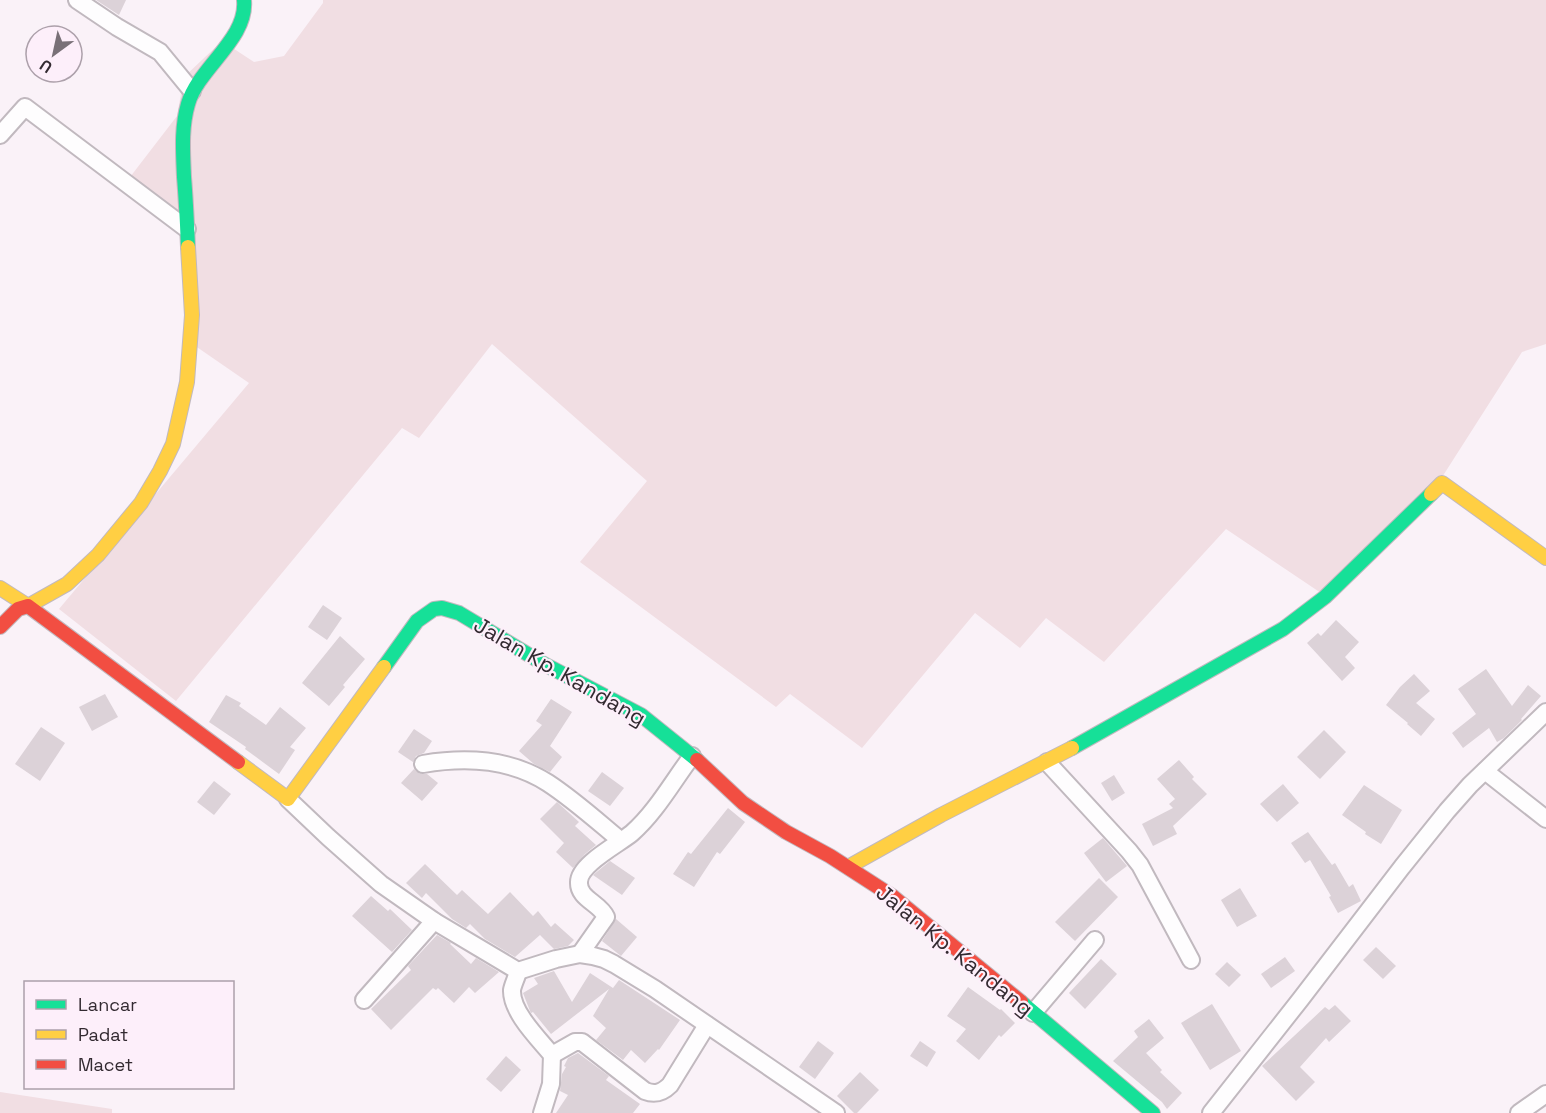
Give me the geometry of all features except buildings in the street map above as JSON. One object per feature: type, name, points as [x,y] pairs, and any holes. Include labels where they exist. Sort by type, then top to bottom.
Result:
[{"type":"street","points":[[77,0],[160,52],[192,91]]},
{"type":"street","points":[[0,627],[18,609],[28,606],[67,584],[104,548],[141,503],[173,444],[187,382],[191,341],[191,285],[182,138],[184,113],[192,91],[225,47],[243,17],[246,5],[244,0]]},
{"type":"street","points":[[0,135],[25,107],[187,229]]},
{"type":"street","points":[[848,867],[941,815],[1047,762],[1283,629],[1302,616],[1341,582],[1442,483],[1546,558]]},
{"type":"street","points":[[0,588],[28,606],[288,799],[381,884],[434,921],[518,971],[556,958],[580,954],[614,964],[655,989],[836,1113]]},
{"type":"street","name":"Jalan Kp. Kandang","points":[[288,799],[417,621],[434,609],[442,608],[459,614],[544,664],[641,715],[692,756],[750,808],[786,832],[830,855],[892,896],[1153,1113]]},
{"type":"street","points":[[1211,1113],[1424,839],[1470,784],[1546,712]]},
{"type":"street","points":[[580,954],[606,914],[582,892],[579,886],[580,875],[590,864],[632,833],[653,809],[692,756]]},
{"type":"street","points":[[423,764],[447,760],[482,760],[522,770],[547,782],[621,840]]},
{"type":"street","points":[[1047,762],[1140,866],[1191,960]]},
{"type":"street","points":[[1485,771],[1546,819]]},
{"type":"street","points":[[364,1000],[434,921]]},
{"type":"street","points":[[1033,1013],[1095,940]]},
{"type":"street","points":[[518,971],[512,989],[514,999],[524,1021],[552,1055],[551,1084],[542,1113]]},
{"type":"street","points":[[552,1055],[575,1042],[582,1042],[645,1091],[652,1094],[658,1093],[670,1085],[707,1025]]},
{"type":"street","points":[[1519,1113],[1546,1094]]},
{"type":"shaded area","points":[[323,0],[1546,0],[1546,344],[1522,352],[1430,496],[1321,593],[1226,529],[1104,662],[1046,618],[1020,648],[975,613],[862,748],[790,694],[776,707],[580,562],[647,481],[492,344],[419,438],[402,428],[176,701],[59,609],[249,383],[191,343],[180,233],[127,181],[177,116],[184,77],[222,41],[254,62],[284,56]]},
{"type":"shaded area","points":[[0,1092],[112,1109],[112,1113],[0,1113]]},
{"type":"traffic: fast","points":[[188,247],[183,149],[183,131],[188,104],[193,91],[231,41],[243,14],[244,0]]},
{"type":"traffic: fast","points":[[1072,748],[1283,629],[1325,597],[1431,494]]},
{"type":"traffic: fast","points":[[384,667],[417,621],[434,609],[442,608],[459,613],[544,664],[641,715],[697,760]]},
{"type":"traffic: fast","points":[[1021,1002],[1153,1113]]},
{"type":"traffic: slow","points":[[0,588],[28,606],[67,584],[98,555],[141,503],[160,471],[173,444],[187,382],[192,315],[188,247]]},
{"type":"traffic: slow","points":[[1431,494],[1442,483],[1546,558]]},
{"type":"traffic: slow","points":[[238,762],[288,799],[384,667]]},
{"type":"traffic: slow","points":[[848,867],[941,815],[1072,748]]},
{"type":"traffic: jam","points":[[0,627],[18,609],[28,606],[238,762]]},
{"type":"traffic: jam","points":[[697,760],[743,803],[786,832],[830,856],[892,896],[1021,1002]]}]
